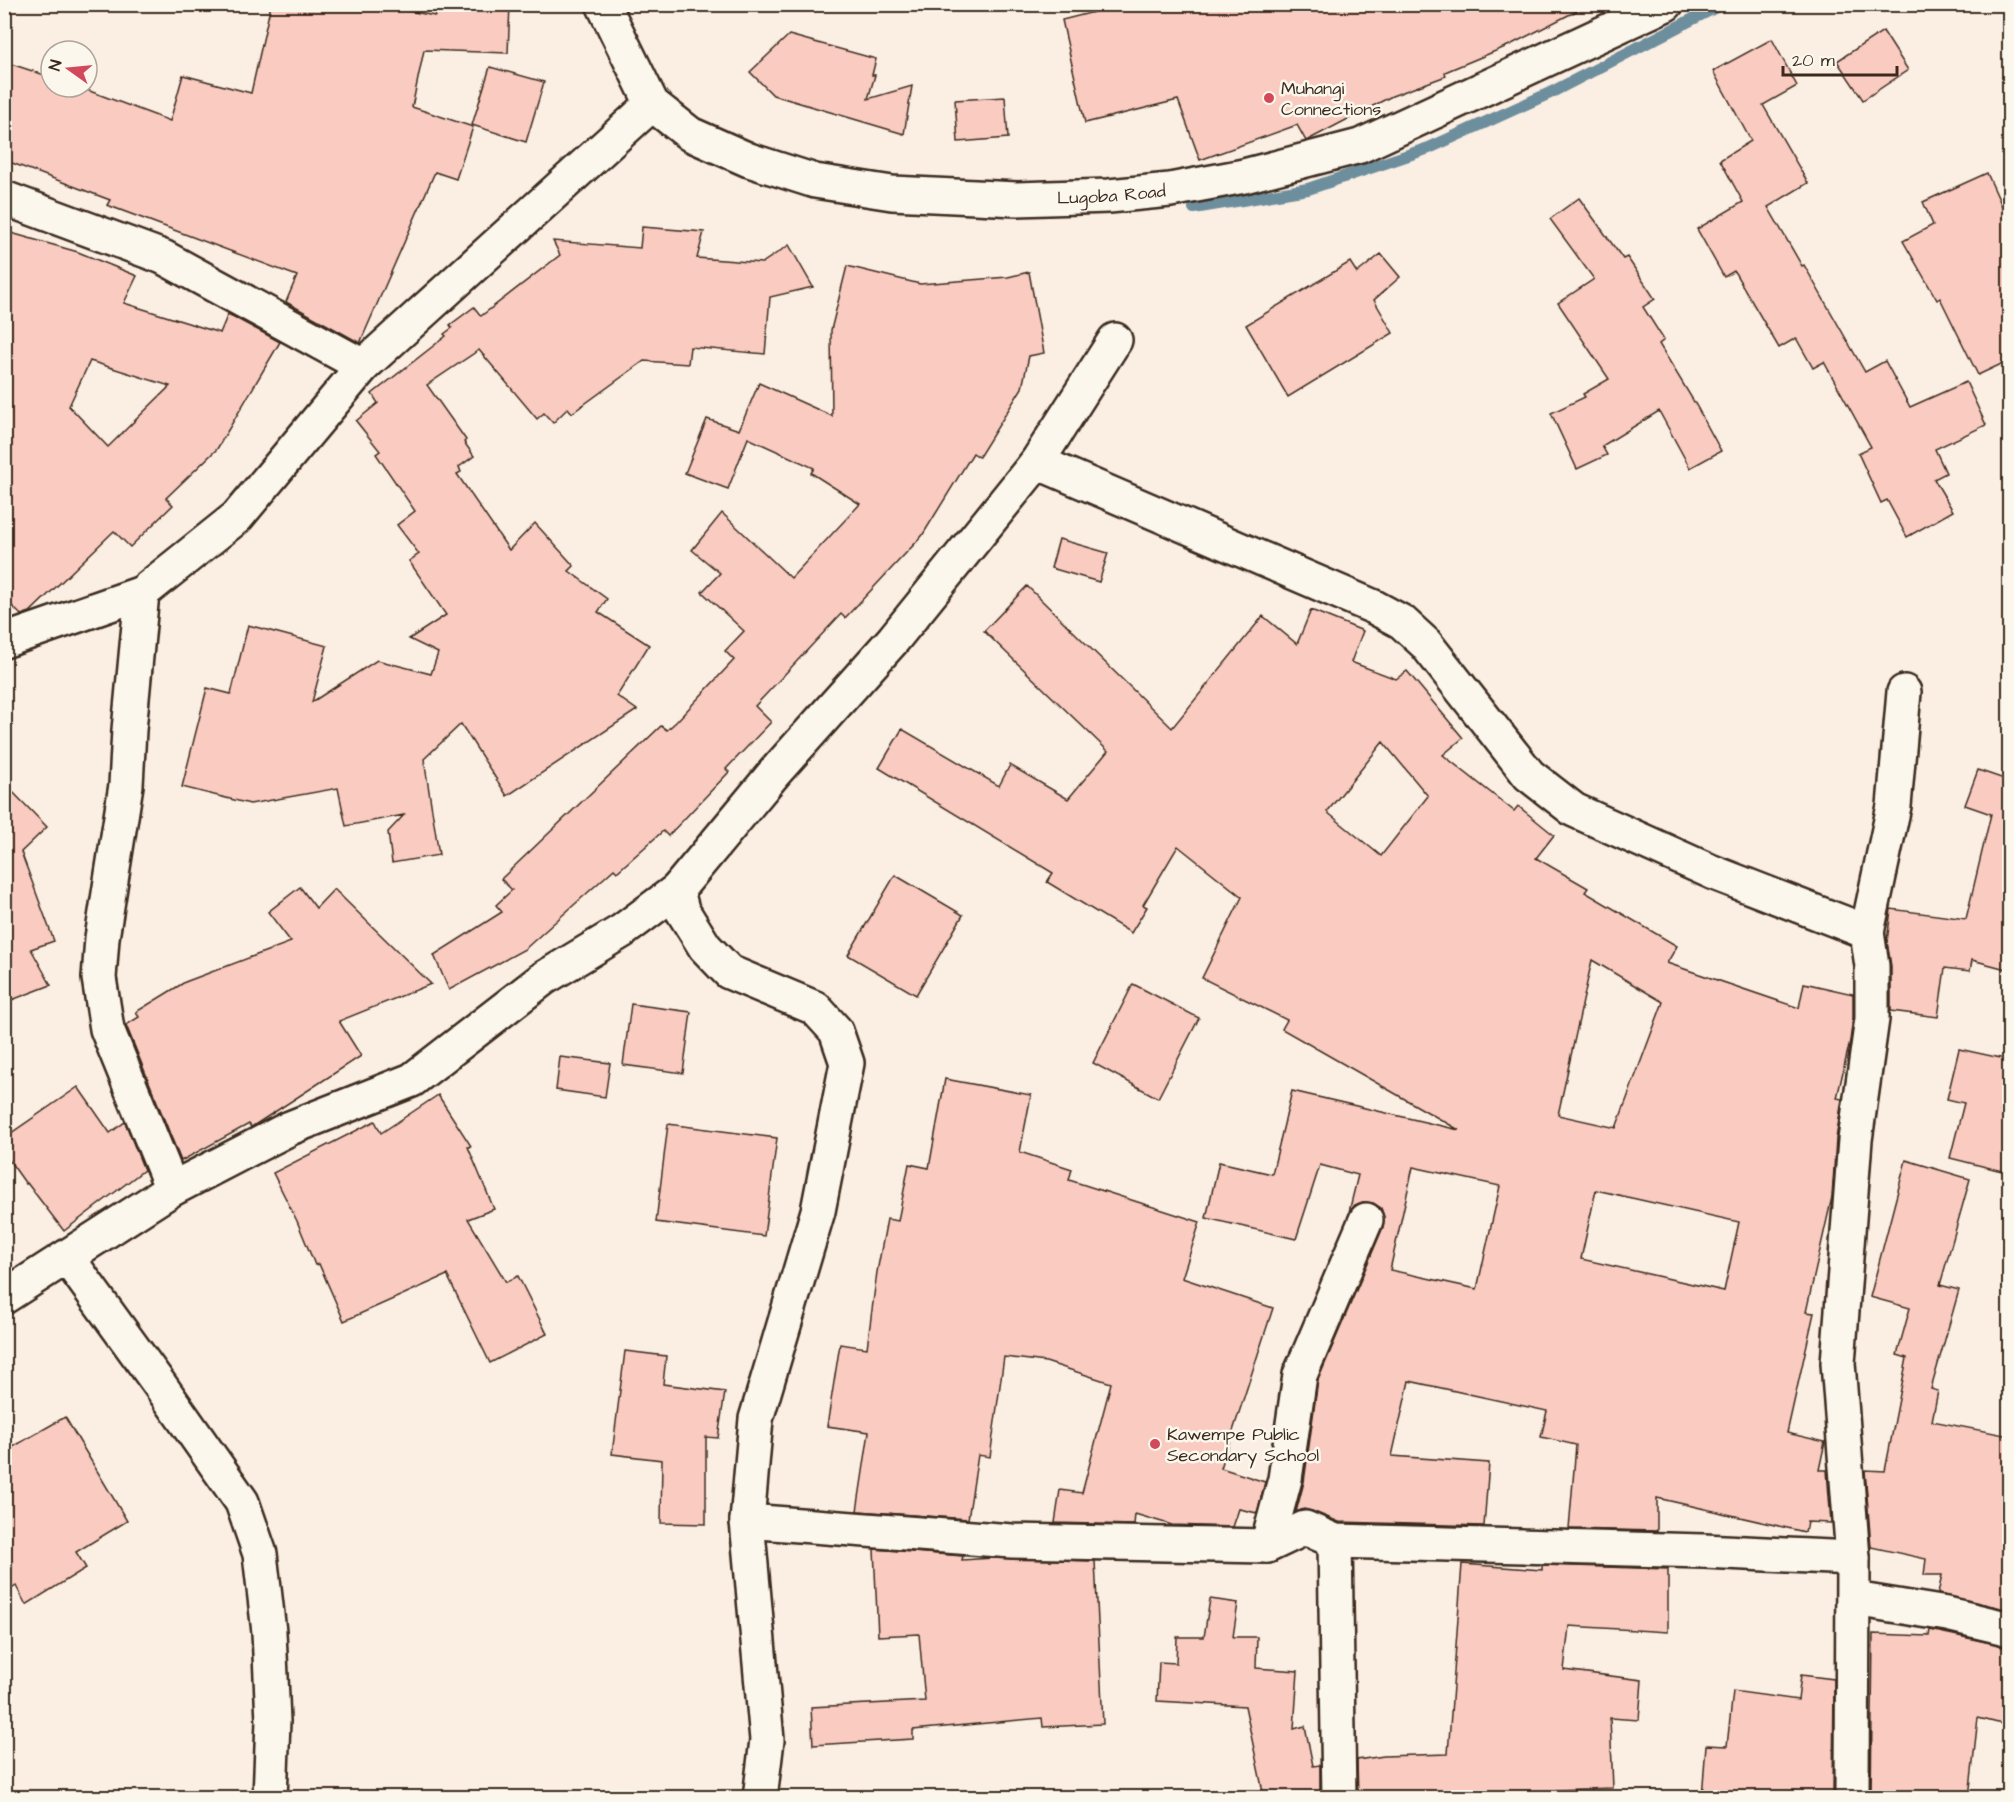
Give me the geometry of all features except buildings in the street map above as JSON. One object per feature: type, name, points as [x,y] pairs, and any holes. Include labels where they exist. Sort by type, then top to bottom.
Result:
[{"type":"street","name":"Lugoba Road","points":[[603,4],[652,104],[690,134],[749,160],[815,182],[892,194],[1017,199],[1109,196],[1170,190],[1244,176],[1360,146],[1666,4]]},
{"type":"street","points":[[4,641],[142,593],[237,517],[363,366],[652,104]]},
{"type":"street","points":[[4,198],[163,257],[363,366]]},
{"type":"street","points":[[4,1297],[172,1189],[290,1128],[412,1080],[544,978],[622,931],[677,890],[775,771],[893,640],[1037,462],[1115,340]]},
{"type":"street","points":[[1037,462],[1374,607],[1402,622],[1426,644],[1529,775],[1574,810],[1712,872],[1867,932]]},
{"type":"street","points":[[142,593],[126,785],[102,938],[99,978],[107,1029],[172,1189]]},
{"type":"street","points":[[1852,1797],[1853,1558],[1838,1363],[1855,1140],[1872,1019],[1872,966],[1867,932],[1894,806],[1904,692]]},
{"type":"street","points":[[677,890],[682,910],[705,947],[721,964],[729,972],[815,1008],[836,1031],[847,1063],[818,1211],[756,1419],[747,1521],[767,1740],[760,1797]]},
{"type":"street","points":[[1267,1546],[1285,1479],[1300,1375],[1366,1220]]},
{"type":"street","points":[[67,1257],[242,1502],[260,1554],[269,1632],[273,1721],[270,1797]]},
{"type":"street","points":[[747,1521],[1012,1541],[1267,1546],[1305,1528],[1335,1541],[1704,1551],[1853,1558]]},
{"type":"street","points":[[1335,1541],[1339,1797]]},
{"type":"street","points":[[1854,1599],[1947,1614],[2010,1629]]},
{"type":"waterway","points":[[1194,208],[1308,189],[1429,148],[1550,93],[1722,4]]},
{"type":"place","name":"Muhangi Connections","points":[[1269,98]]},
{"type":"place","name":"Kawempe Public Secondary School","points":[[1155,1444]]}]
